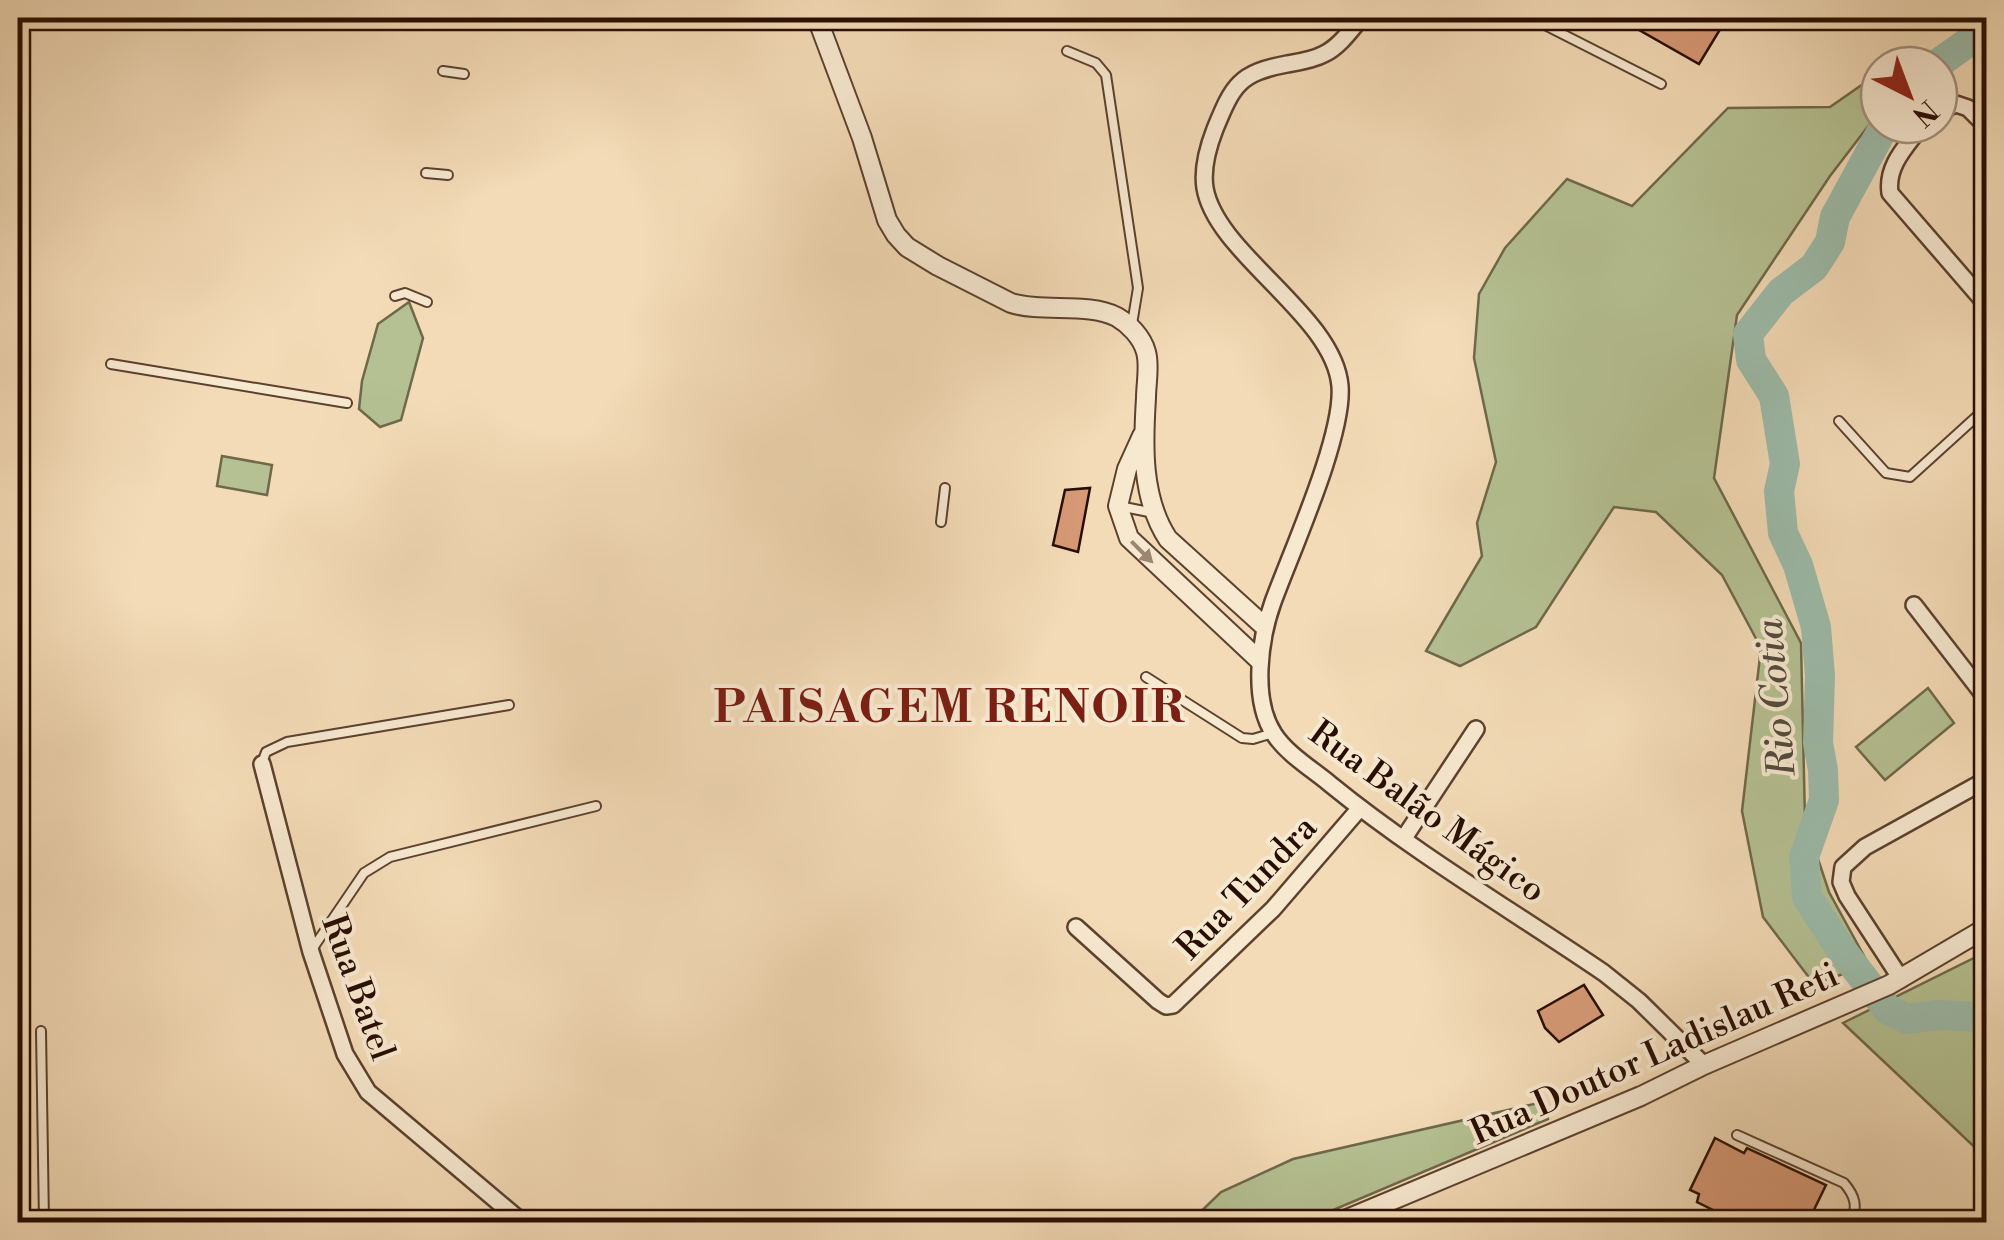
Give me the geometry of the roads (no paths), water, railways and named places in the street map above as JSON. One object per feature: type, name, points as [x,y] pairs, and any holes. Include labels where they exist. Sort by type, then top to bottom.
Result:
[{"type":"street","points":[[818,18],[888,220],[907,247],[1011,303],[1028,308],[1101,312],[1140,338],[1146,352],[1144,431],[1148,492],[1154,513],[1168,539],[1264,626]]},
{"type":"street","name":"Rua Balão Mágico","points":[[1362,18],[1325,54],[1242,78],[1230,94],[1212,137],[1205,167],[1205,191],[1216,212],[1232,237],[1310,324],[1332,358],[1340,379],[1341,400],[1332,440],[1264,626],[1259,660],[1266,716],[1273,733],[1287,748],[1360,808],[1604,973],[1639,1000],[1704,1065]]},
{"type":"street","points":[[1959,105],[1968,108],[1986,126]]},
{"type":"street","points":[[1908,145],[1888,181],[1896,203],[1986,304]]},
{"type":"street","points":[[1144,431],[1127,469],[1118,506],[1121,522],[1138,550],[1259,660]]},
{"type":"street","points":[[1914,605],[1986,698]]},
{"type":"street","points":[[1404,838],[1476,729]]},
{"type":"street","name":"Rua Batel","points":[[262,764],[310,952],[345,1054],[368,1092],[522,1222]]},
{"type":"street","points":[[1895,982],[1847,896],[1842,867],[1865,847],[1986,780]]},
{"type":"street","name":"Rua Tundra","points":[[1076,927],[1158,1001],[1173,1005],[1274,908],[1360,808]]},
{"type":"street","name":"Rua Doutor Ladislau Reti","points":[[1340,1222],[1642,1096],[1895,982],[1986,928]]},
{"type":"lane","points":[[1531,18],[1661,84]]},
{"type":"lane","points":[[1067,51],[1096,63],[1106,75],[1138,288],[1130,328]]},
{"type":"lane","points":[[442,71],[464,74]]},
{"type":"lane","points":[[426,172],[448,175]]},
{"type":"lane","points":[[395,296],[406,293],[427,302]]},
{"type":"lane","points":[[112,364],[347,403]]},
{"type":"lane","points":[[1840,421],[1886,473],[1910,478],[1986,408]]},
{"type":"lane","points":[[941,522],[945,488]]},
{"type":"lane","points":[[1118,506],[1154,513]]},
{"type":"lane","points":[[1146,677],[1242,738],[1253,740],[1273,733]]},
{"type":"lane","points":[[262,764],[266,752],[287,742],[510,705]]},
{"type":"lane","points":[[310,952],[364,873],[390,856],[596,806]]},
{"type":"lane","points":[[41,1031],[44,1222]]},
{"type":"lane","points":[[1737,1136],[1844,1183],[1856,1205],[1851,1222]]},
{"type":"waterway","name":"Rio Cotia","points":[[1959,49],[1974,38],[1984,18]]},
{"type":"waterway","name":"Rio Cotia","points":[[1874,145],[1835,217],[1830,242],[1814,267],[1781,292],[1748,334],[1751,360],[1774,396],[1785,464],[1779,491],[1783,533],[1798,565],[1816,627],[1820,676],[1818,743],[1824,800],[1804,857],[1807,897],[1888,1010],[1907,1019],[1938,1015],[1979,1017],[1986,1021]]},
{"type":"district","name":"PAISAGEM RENOIR","points":[[950,706]]}]
